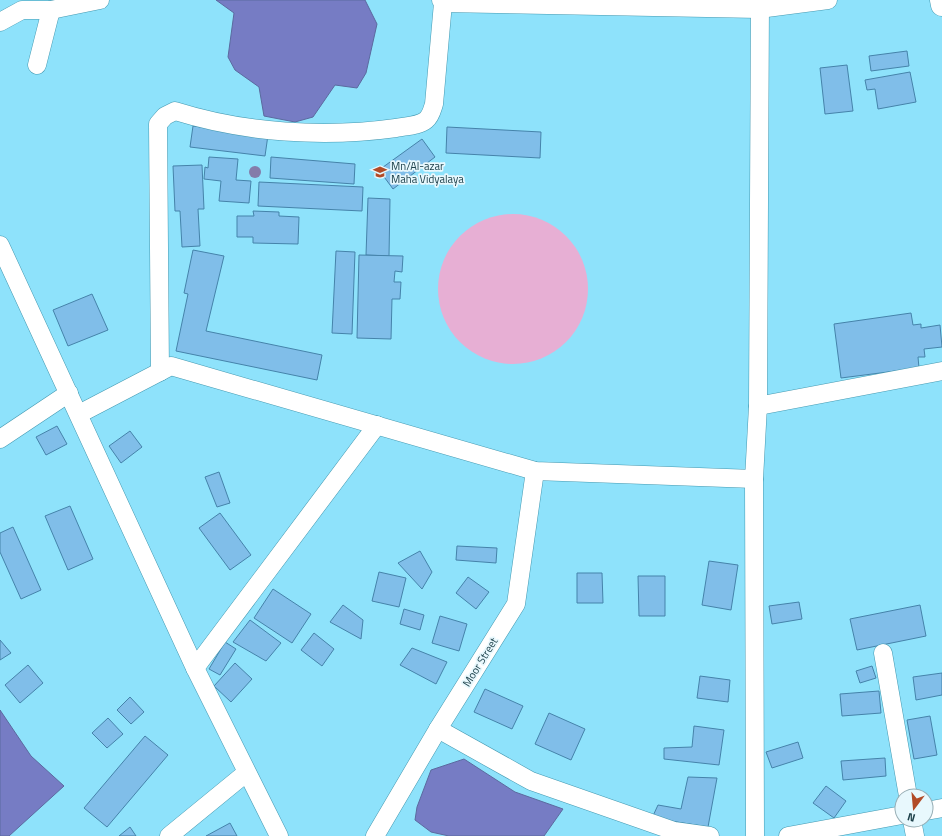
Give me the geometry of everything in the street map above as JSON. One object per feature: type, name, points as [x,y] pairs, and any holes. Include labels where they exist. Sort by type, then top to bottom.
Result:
[{"type":"highway","points":[[941,0],[942,5]]},
{"type":"street","points":[[0,22],[22,10],[51,10],[100,0]]},
{"type":"street","points":[[160,372],[158,124],[165,116],[175,111],[204,119],[252,128],[305,132],[385,129],[416,125],[425,121],[431,114],[434,104],[442,2],[759,4],[828,0]]},
{"type":"street","points":[[755,836],[754,478],[758,406],[759,4]]},
{"type":"street","points":[[37,65],[51,10]]},
{"type":"street","points":[[0,245],[195,668],[246,773],[279,836]]},
{"type":"street","points":[[79,414],[171,366],[535,471],[754,478]]},
{"type":"street","points":[[758,406],[942,371]]},
{"type":"street","points":[[0,439],[69,393]]},
{"type":"street","points":[[195,668],[377,425]]},
{"type":"street","name":"Moor Street","points":[[375,836],[438,728],[516,604],[535,471]]},
{"type":"street","points":[[883,653],[907,788]]},
{"type":"street","points":[[438,728],[531,781],[674,831],[710,836]]},
{"type":"street","points":[[169,836],[246,773]]},
{"type":"street","points":[[788,836],[894,816]]},
{"type":"shaded area","points":[[506,214],[520,214],[542,220],[555,227],[566,236],[575,247],[585,267],[588,289],[585,311],[575,331],[566,342],[555,351],[535,361],[520,364],[506,364],[491,361],[478,355],[466,347],[455,336],[441,311],[438,296],[438,282],[441,267],[447,254],[455,242],[466,231],[491,217]]},
{"type":"water","points":[[216,0],[365,0],[377,24],[366,73],[357,88],[335,85],[313,117],[295,122],[264,116],[259,87],[235,70],[228,57],[234,13]]},
{"type":"water","points":[[0,710],[31,756],[64,786],[9,836],[0,836]]},
{"type":"water","points":[[464,759],[515,792],[563,809],[544,836],[449,836],[431,832],[415,820],[417,807],[431,770]]},
{"type":"building","points":[[907,51],[909,66],[871,71],[869,56]]},
{"type":"building","points":[[847,65],[853,111],[825,114],[820,68]]},
{"type":"building","points":[[910,72],[916,102],[878,109],[875,89],[867,90],[865,80]]},
{"type":"building","points":[[193,126],[268,135],[265,156],[190,147]]},
{"type":"building","points":[[447,127],[541,132],[540,158],[446,153]]},
{"type":"building","points":[[422,139],[435,157],[393,189],[379,170]]},
{"type":"building","points":[[209,157],[238,159],[236,180],[251,181],[249,203],[219,201],[221,181],[204,179],[205,167],[208,168]]},
{"type":"building","points":[[271,157],[355,164],[354,184],[270,178]]},
{"type":"building","points":[[202,165],[204,209],[198,209],[200,246],[182,247],[180,211],[175,211],[173,166]]},
{"type":"building","points":[[259,182],[363,187],[362,211],[258,206]]},
{"type":"building","points":[[368,198],[390,199],[389,256],[366,255]]},
{"type":"building","points":[[253,211],[279,212],[279,216],[299,217],[298,244],[253,243],[253,237],[237,237],[237,216],[254,216]]},
{"type":"building","points":[[193,250],[224,256],[206,331],[322,355],[317,380],[176,351],[188,294],[184,293]]},
{"type":"building","points":[[336,251],[355,252],[352,334],[332,333]]},
{"type":"building","points":[[359,255],[403,256],[402,272],[395,271],[394,282],[401,282],[400,299],[392,299],[391,339],[357,338]]},
{"type":"building","points":[[92,294],[108,330],[68,346],[53,310]]},
{"type":"building","points":[[911,313],[913,325],[921,324],[921,328],[940,325],[942,347],[924,349],[925,357],[918,357],[919,368],[841,378],[834,324]]},
{"type":"building","points":[[57,426],[67,444],[46,455],[36,437]]},
{"type":"building","points":[[130,431],[142,447],[121,463],[109,446]]},
{"type":"building","points":[[219,472],[230,503],[217,507],[205,477]]},
{"type":"building","points":[[70,506],[93,559],[68,570],[45,516]]},
{"type":"building","points":[[220,513],[251,555],[230,570],[199,528]]},
{"type":"building","points":[[13,527],[41,590],[21,599],[0,552],[0,533]]},
{"type":"building","points":[[457,546],[497,548],[496,563],[456,560]]},
{"type":"building","points":[[420,551],[432,572],[422,589],[398,563]]},
{"type":"building","points":[[709,561],[738,565],[731,610],[702,605]]},
{"type":"building","points":[[379,572],[406,578],[399,607],[372,601]]},
{"type":"building","points":[[577,573],[602,573],[603,603],[577,603]]},
{"type":"building","points":[[638,576],[665,576],[665,616],[639,616]]},
{"type":"building","points":[[468,577],[489,592],[476,609],[456,593]]},
{"type":"building","points":[[273,589],[311,614],[292,643],[254,618]]},
{"type":"building","points":[[799,602],[802,619],[772,624],[769,606]]},
{"type":"building","points":[[343,605],[363,620],[361,639],[330,622]]},
{"type":"building","points":[[920,605],[926,636],[857,650],[850,619]]},
{"type":"building","points":[[404,609],[424,615],[420,630],[400,624]]},
{"type":"building","points":[[440,616],[467,624],[459,651],[432,643]]},
{"type":"building","points":[[250,620],[281,643],[266,661],[233,642]]},
{"type":"building","points":[[314,633],[334,649],[322,666],[301,650]]},
{"type":"building","points":[[0,640],[11,653],[0,660]]},
{"type":"building","points":[[225,642],[236,649],[220,675],[209,669]]},
{"type":"building","points":[[412,648],[447,662],[436,684],[400,665]]},
{"type":"building","points":[[235,663],[252,679],[231,702],[214,686]]},
{"type":"building","points":[[28,665],[43,683],[20,703],[5,685]]},
{"type":"building","points":[[872,666],[876,678],[860,683],[856,671]]},
{"type":"building","points":[[942,673],[942,695],[916,700],[913,677]]},
{"type":"building","points":[[700,676],[730,680],[728,702],[697,698]]},
{"type":"building","points":[[485,689],[523,706],[512,729],[474,712]]},
{"type":"building","points":[[879,691],[881,713],[842,716],[840,694]]},
{"type":"building","points":[[130,697],[144,712],[131,724],[117,710]]},
{"type":"building","points":[[549,713],[585,729],[571,760],[535,744]]},
{"type":"building","points":[[930,716],[937,755],[914,759],[907,720]]},
{"type":"building","points":[[108,718],[123,734],[107,748],[92,733]]},
{"type":"building","points":[[694,726],[724,730],[719,765],[664,759],[664,748],[692,747]]},
{"type":"building","points":[[145,736],[168,755],[107,827],[84,808]]},
{"type":"building","points":[[798,742],[803,758],[772,768],[766,752]]},
{"type":"building","points":[[885,758],[886,776],[843,780],[841,761]]},
{"type":"building","points":[[688,777],[717,778],[708,827],[652,818],[658,805],[681,809]]},
{"type":"building","points":[[826,786],[846,801],[834,818],[813,803]]},
{"type":"building","points":[[230,823],[237,836],[206,836]]},
{"type":"building","points":[[130,827],[136,836],[119,836]]},
{"type":"place","name":"Mn/Al-azar Maha Vidyalaya","points":[[380,172]]}]
